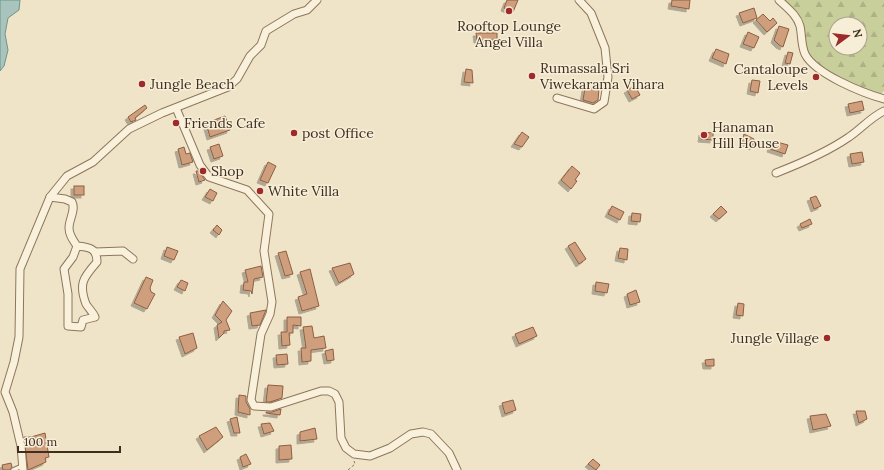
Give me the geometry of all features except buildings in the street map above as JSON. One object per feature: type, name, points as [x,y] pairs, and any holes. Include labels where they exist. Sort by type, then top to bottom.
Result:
[{"type":"street","points":[[22,468],[21,446],[13,412],[2,392],[14,362],[19,337],[20,269],[50,197],[67,176],[93,162],[129,129],[228,87],[237,79],[250,56],[260,46],[266,31],[294,14],[307,10],[317,0]]},
{"type":"street","points":[[557,98],[594,109],[604,102],[608,77],[605,48],[590,13],[579,0]]},
{"type":"street","points":[[779,0],[797,20],[805,53],[814,66],[826,74],[862,91],[884,99]]},
{"type":"street","points":[[176,108],[200,165],[209,177],[247,190],[269,214],[264,251],[272,302],[270,314],[261,334],[251,400],[254,406],[271,407],[321,391],[329,391],[335,394],[339,402],[341,438],[346,448],[354,454],[370,456],[390,448],[411,434],[423,432],[431,434],[449,454],[457,470]]},
{"type":"street","points":[[776,173],[795,166],[847,138],[863,128],[877,115],[884,111]]},
{"type":"street","points":[[50,197],[65,199],[72,202],[74,206],[69,228],[71,238],[77,246],[86,247],[95,252],[123,251],[133,259]]},
{"type":"street","points":[[77,246],[73,257],[64,269],[68,294],[68,326],[81,327],[83,320],[95,317],[94,313],[87,305],[82,291],[84,276],[98,262],[95,252]]},
{"type":"lane","points":[[13,470],[22,468]]},
{"type":"path","points":[[348,470],[355,464],[354,454]]},
{"type":"green space","points":[[779,0],[884,0],[884,91],[877,97],[826,74],[808,58],[799,25]]},
{"type":"water","points":[[0,0],[20,0],[19,10],[8,18],[5,34],[8,50],[4,66],[0,71]]},
{"type":"place","name":"Rooftop Lounge Angel Villa","points":[[509,11]]},
{"type":"place","name":"Rumassala Sri Viwekarama Vihara","points":[[532,76]]},
{"type":"place","name":"Cantaloupe Levels","points":[[816,77]]},
{"type":"place","name":"Jungle Beach","points":[[142,84]]},
{"type":"place","name":"Friends Cafe","points":[[176,123]]},
{"type":"place","name":"post Office","points":[[294,133]]},
{"type":"place","name":"Hanaman Hill House","points":[[704,135]]},
{"type":"place","name":"Shop","points":[[203,171]]},
{"type":"place","name":"White Villa","points":[[260,191]]},
{"type":"place","name":"Jungle Village","points":[[827,338]]}]
